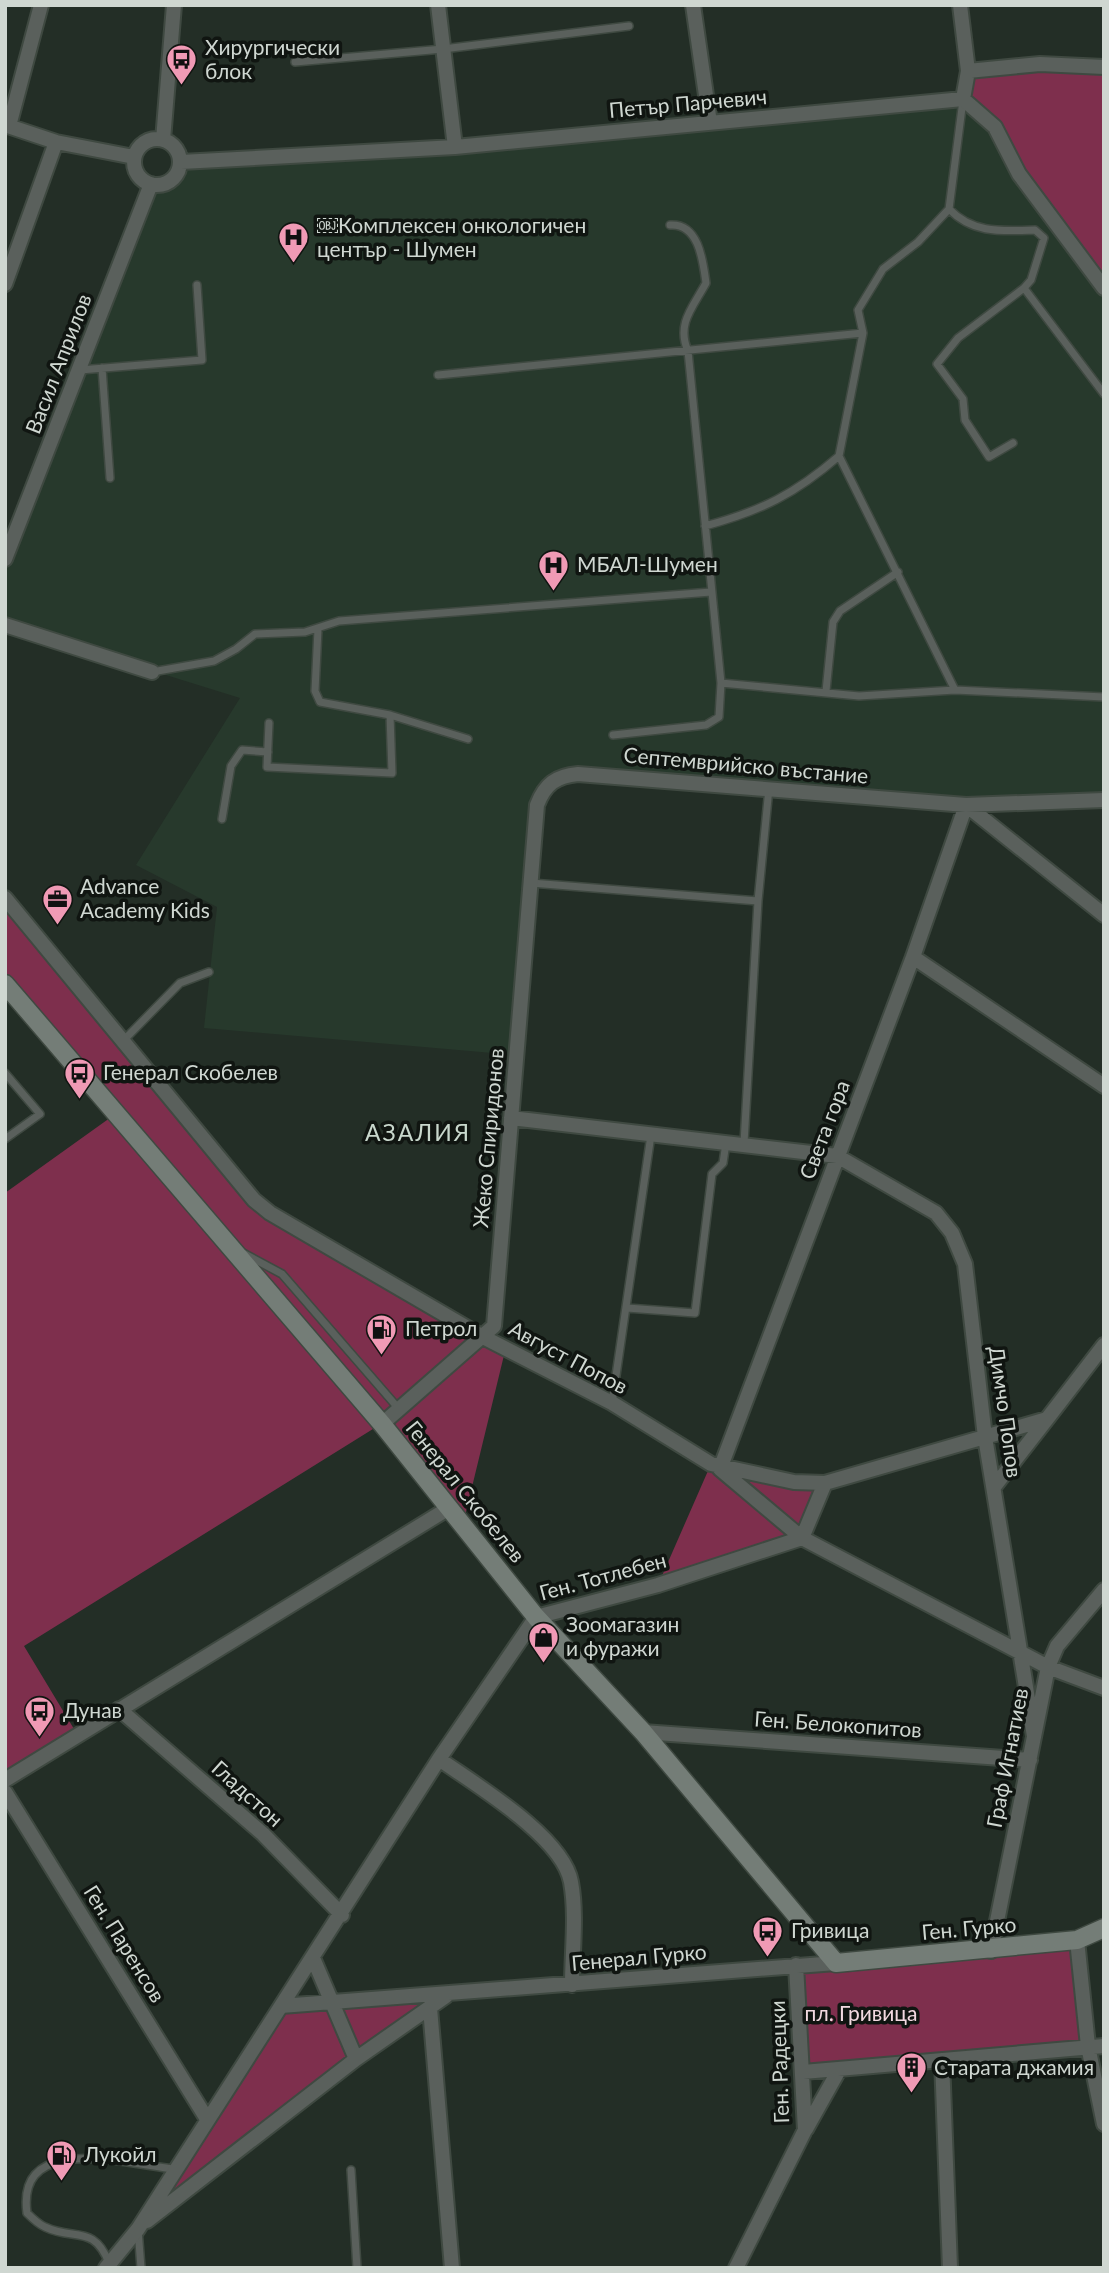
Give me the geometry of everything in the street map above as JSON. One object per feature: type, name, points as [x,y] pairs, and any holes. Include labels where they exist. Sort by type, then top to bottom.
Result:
[{"type":"street","points":[[41,5],[7,126],[56,142],[134,157]]},
{"type":"street","points":[[163,140],[174,5]]},
{"type":"street","points":[[438,5],[454,148]]},
{"type":"street","points":[[693,5],[710,123]]},
{"type":"street","points":[[960,5],[968,71],[963,99],[995,127],[1019,174],[1104,288]]},
{"type":"street","points":[[968,71],[1040,64],[1104,67]]},
{"type":"street","name":"Петър Парчевич","points":[[181,162],[454,148],[963,99]]},
{"type":"street","points":[[163,140],[177,149],[181,162],[171,181],[151,184],[136,171],[134,157],[146,141],[163,140]]},
{"type":"street","points":[[5,284],[56,142]]},
{"type":"street","name":"Васил Априлов","points":[[5,559],[151,184]]},
{"type":"street","points":[[5,625],[152,672]]},
{"type":"street","name":"Септемврийско въстание","points":[[537,805],[543,791],[552,781],[578,774],[966,805],[1104,800]]},
{"type":"street","name":"Жеко Спиридонов","points":[[382,1424],[494,1326],[537,805]]},
{"type":"street","points":[[966,805],[1104,915]]},
{"type":"street","name":"Света гора","points":[[720,1469],[913,957],[966,805]]},
{"type":"street","name":"Август Попов","points":[[5,898],[254,1200],[270,1213],[483,1337],[612,1403],[720,1469],[794,1482],[825,1483],[1047,1419]]},
{"type":"street","points":[[913,957],[1104,1086]]},
{"type":"street","name":"Генерал Скобелев","points":[[5,984],[382,1424],[536,1617],[643,1732],[836,1964]]},
{"type":"street","points":[[511,1118],[744,1143],[837,1156]]},
{"type":"street","name":"Димчо Попов","points":[[837,1156],[936,1213],[952,1233],[965,1264],[985,1437],[1034,1736]]},
{"type":"street","points":[[994,1487],[1104,1345]]},
{"type":"street","points":[[720,1469],[802,1538],[1048,1667],[1104,1688]]},
{"type":"street","points":[[802,1538],[825,1483]]},
{"type":"street","points":[[5,1780],[449,1508]]},
{"type":"street","name":"Ген. Тотлебен","points":[[138,2229],[174,2169],[342,1916],[439,1759],[536,1617],[658,1585],[802,1538]]},
{"type":"street","name":"Граф Игнатиев","points":[[991,1951],[1048,1667],[1057,1646],[1104,1590]]},
{"type":"street","name":"Гладстон","points":[[119,1709],[263,1835],[342,1916]]},
{"type":"street","name":"Ген. Белокопитов","points":[[643,1732],[1030,1760]]},
{"type":"street","points":[[439,1759],[531,1825],[551,1846],[571,1880],[572,1985]]},
{"type":"street","name":"Ген. Паренсов","points":[[5,1792],[207,2119]]},
{"type":"street","name":"Ген. Гурко","points":[[836,1964],[991,1951],[1077,1940],[1104,1928]]},
{"type":"street","points":[[1077,1940],[1088,2046],[1104,2124]]},
{"type":"street","points":[[313,1958],[356,2060]]},
{"type":"street","name":"Генерал Гурко","points":[[281,2006],[446,1996],[796,1965],[836,1964]]},
{"type":"street","name":"Ген. Радецки","points":[[736,2268],[805,2130],[796,1965]]},
{"type":"street","points":[[108,2266],[138,2229],[356,2060],[446,1996]]},
{"type":"street","points":[[430,2008],[452,2268]]},
{"type":"street","points":[[803,2072],[1104,2046]]},
{"type":"street","points":[[942,2060],[950,2268]]},
{"type":"street","points":[[805,2130],[839,2070]]},
{"type":"lane","points":[[295,62],[443,49],[629,26]]},
{"type":"lane","points":[[955,690],[839,456],[863,332],[858,310],[883,269],[918,242],[949,209],[963,99]]},
{"type":"lane","points":[[949,209],[959,220],[990,232],[1035,230],[1044,238],[1031,280],[958,338],[937,364],[963,398],[965,420],[989,457],[1013,443]]},
{"type":"lane","points":[[613,735],[706,725],[719,718],[721,684],[688,351],[682,340],[683,321],[706,284],[697,244],[689,231],[680,224],[670,225]]},
{"type":"lane","points":[[80,370],[202,360],[197,285]]},
{"type":"lane","points":[[1024,288],[1104,394]]},
{"type":"lane","points":[[438,375],[863,332]]},
{"type":"lane","points":[[102,368],[110,478]]},
{"type":"lane","points":[[705,526],[742,516],[804,486],[839,456]]},
{"type":"lane","points":[[826,691],[833,622],[840,611],[898,572]]},
{"type":"lane","points":[[152,672],[214,661],[254,634],[318,629],[339,621],[711,592]]},
{"type":"lane","points":[[318,629],[315,691],[320,702],[390,715],[468,739]]},
{"type":"lane","points":[[721,684],[859,695],[955,690],[1104,697]]},
{"type":"lane","points":[[270,723],[267,767],[392,773],[390,715]]},
{"type":"lane","points":[[222,820],[231,766],[242,750],[268,752]]},
{"type":"lane","points":[[744,1143],[758,901],[769,788]]},
{"type":"lane","points":[[531,883],[758,901]]},
{"type":"lane","points":[[123,1041],[180,983],[209,972]]},
{"type":"lane","points":[[5,1139],[40,1114],[6,1075]]},
{"type":"lane","points":[[612,1403],[651,1134]]},
{"type":"lane","points":[[627,1308],[695,1313],[712,1174],[723,1163],[726,1141]]},
{"type":"lane","points":[[226,1244],[282,1273],[399,1409]]},
{"type":"lane","points":[[108,2266],[99,2243],[83,2234],[43,2227],[27,2213],[24,2194],[33,2174],[53,2161],[78,2158],[174,2169]]},
{"type":"lane","points":[[351,2170],[357,2268]]},
{"type":"lane","points":[[138,2229],[141,2268]]},
{"type":"shaded area","name":"МБАЛ-Шумен","points":[[963,99],[978,110],[1104,288],[1104,800],[966,805],[578,774],[543,791],[516,1055],[204,1028],[217,907],[136,865],[240,698],[5,625],[5,559],[149,185],[162,186],[179,176],[179,161],[455,147]]},
{"type":"green space","points":[[1104,67],[1104,288],[995,127],[963,99],[968,71]]},
{"type":"green space","points":[[5,898],[254,1200],[506,1347],[463,1524],[381,1424],[24,1646],[77,1734],[5,1780],[5,1193],[114,1115],[5,984]]},
{"type":"green space","points":[[711,1464],[825,1483],[802,1538],[658,1585]]},
{"type":"green space","name":"пл. Гривица","points":[[1077,1940],[1088,2046],[803,2072],[796,1965]]},
{"type":"green space","points":[[446,1996],[138,2229],[281,2006]]},
{"type":"place","name":"Хирургически блок","points":[[182,87]]},
{"type":"place","name":"￼Комплексен онкологичен център - Шумен","points":[[294,265]]},
{"type":"place","name":"МБАЛ-Шумен","points":[[554,592]]},
{"type":"place","name":"Advance Academy Kids","points":[[57,926]]},
{"type":"place","name":"Генерал Скобелев","points":[[80,1100]]},
{"type":"place","name":"Петрол","points":[[382,1356]]},
{"type":"place","name":"Зоомагазин и фуражи","points":[[543,1664]]},
{"type":"place","name":"Дунав","points":[[40,1738]]},
{"type":"place","name":"Гривица","points":[[768,1958]]},
{"type":"place","name":"Старата джамия","points":[[911,2095]]},
{"type":"place","name":"Лукойл","points":[[61,2182]]},
{"type":"district","name":"АЗАЛИЯ","points":[[418,1133]]}]
